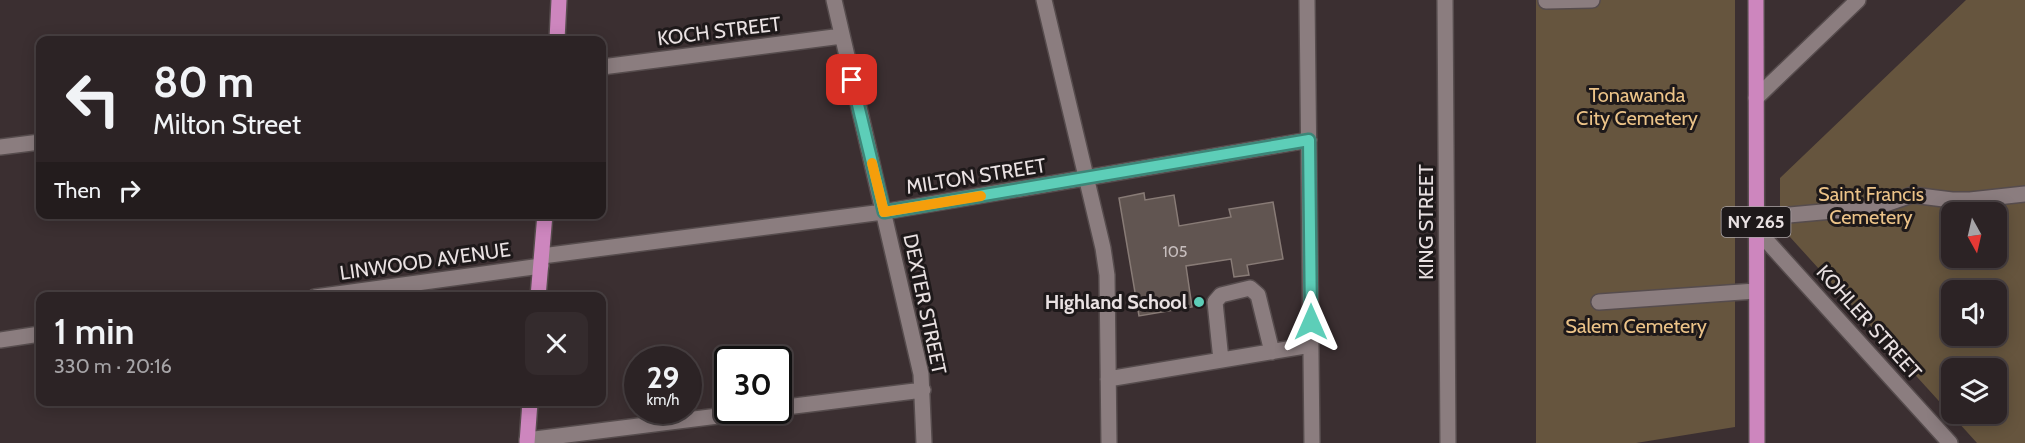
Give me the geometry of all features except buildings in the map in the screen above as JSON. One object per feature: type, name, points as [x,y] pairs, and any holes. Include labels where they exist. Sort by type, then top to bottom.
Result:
[{"type":"main road","points":[[557,36],[559,0]]},
{"type":"main road","name":"NY 265","points":[[1755,0],[1757,443]]},
{"type":"main road","points":[[538,292],[545,219]]},
{"type":"main road","points":[[527,442],[530,406]]},
{"type":"street","name":"DEXTER STREET","points":[[834,0],[921,374],[924,443]]},
{"type":"street","points":[[1044,0],[1103,248],[1107,275],[1109,443]]},
{"type":"street","points":[[1307,0],[1312,443]]},
{"type":"street","name":"KING STREET","points":[[1445,0],[1448,443]]},
{"type":"street","points":[[1546,5],[1592,0]]},
{"type":"street","points":[[1756,98],[1858,0]]},
{"type":"street","name":"KOCH STREET","points":[[606,66],[842,36]]},
{"type":"street","name":"MILTON STREET","points":[[541,261],[884,212],[1309,140]]},
{"type":"street","points":[[0,147],[36,142]]},
{"type":"street","points":[[1756,224],[1876,207],[1912,195],[1970,200],[2025,194]]},
{"type":"street","name":"KOHLER STREET","points":[[1756,224],[1950,443]]},
{"type":"street","name":"LINWOOD AVENUE","points":[[346,292],[541,261]]},
{"type":"street","points":[[1221,360],[1215,302],[1221,295],[1250,288],[1258,295],[1272,352]]},
{"type":"street","points":[[1599,302],[1756,291]]},
{"type":"street","points":[[0,340],[36,335]]},
{"type":"street","points":[[1108,379],[1311,345]]},
{"type":"street","points":[[792,406],[923,390]]},
{"type":"street","points":[[527,442],[714,417]]},
{"type":"green space","points":[[1536,0],[1735,0],[1735,427],[1636,443],[1536,443]]},
{"type":"green space","name":"Saint Francis Cemetery","points":[[1966,0],[2025,0],[2025,443],[1977,443],[1960,424],[2007,424],[2007,358],[1941,358],[1941,403],[1780,226],[1780,178]]},
{"type":"slow traffic","points":[[872,163],[884,212],[981,196]]},
{"type":"place","name":"Highland School","points":[[1199,302]]},
{"type":"route","points":[[852,80],[884,212],[1309,140],[1311,322]]},
{"type":"park label","name":"Tonawanda City Cemetery","points":[[1637,106]]},
{"type":"park label","name":"Salem Cemetery","points":[[1636,326]]}]
